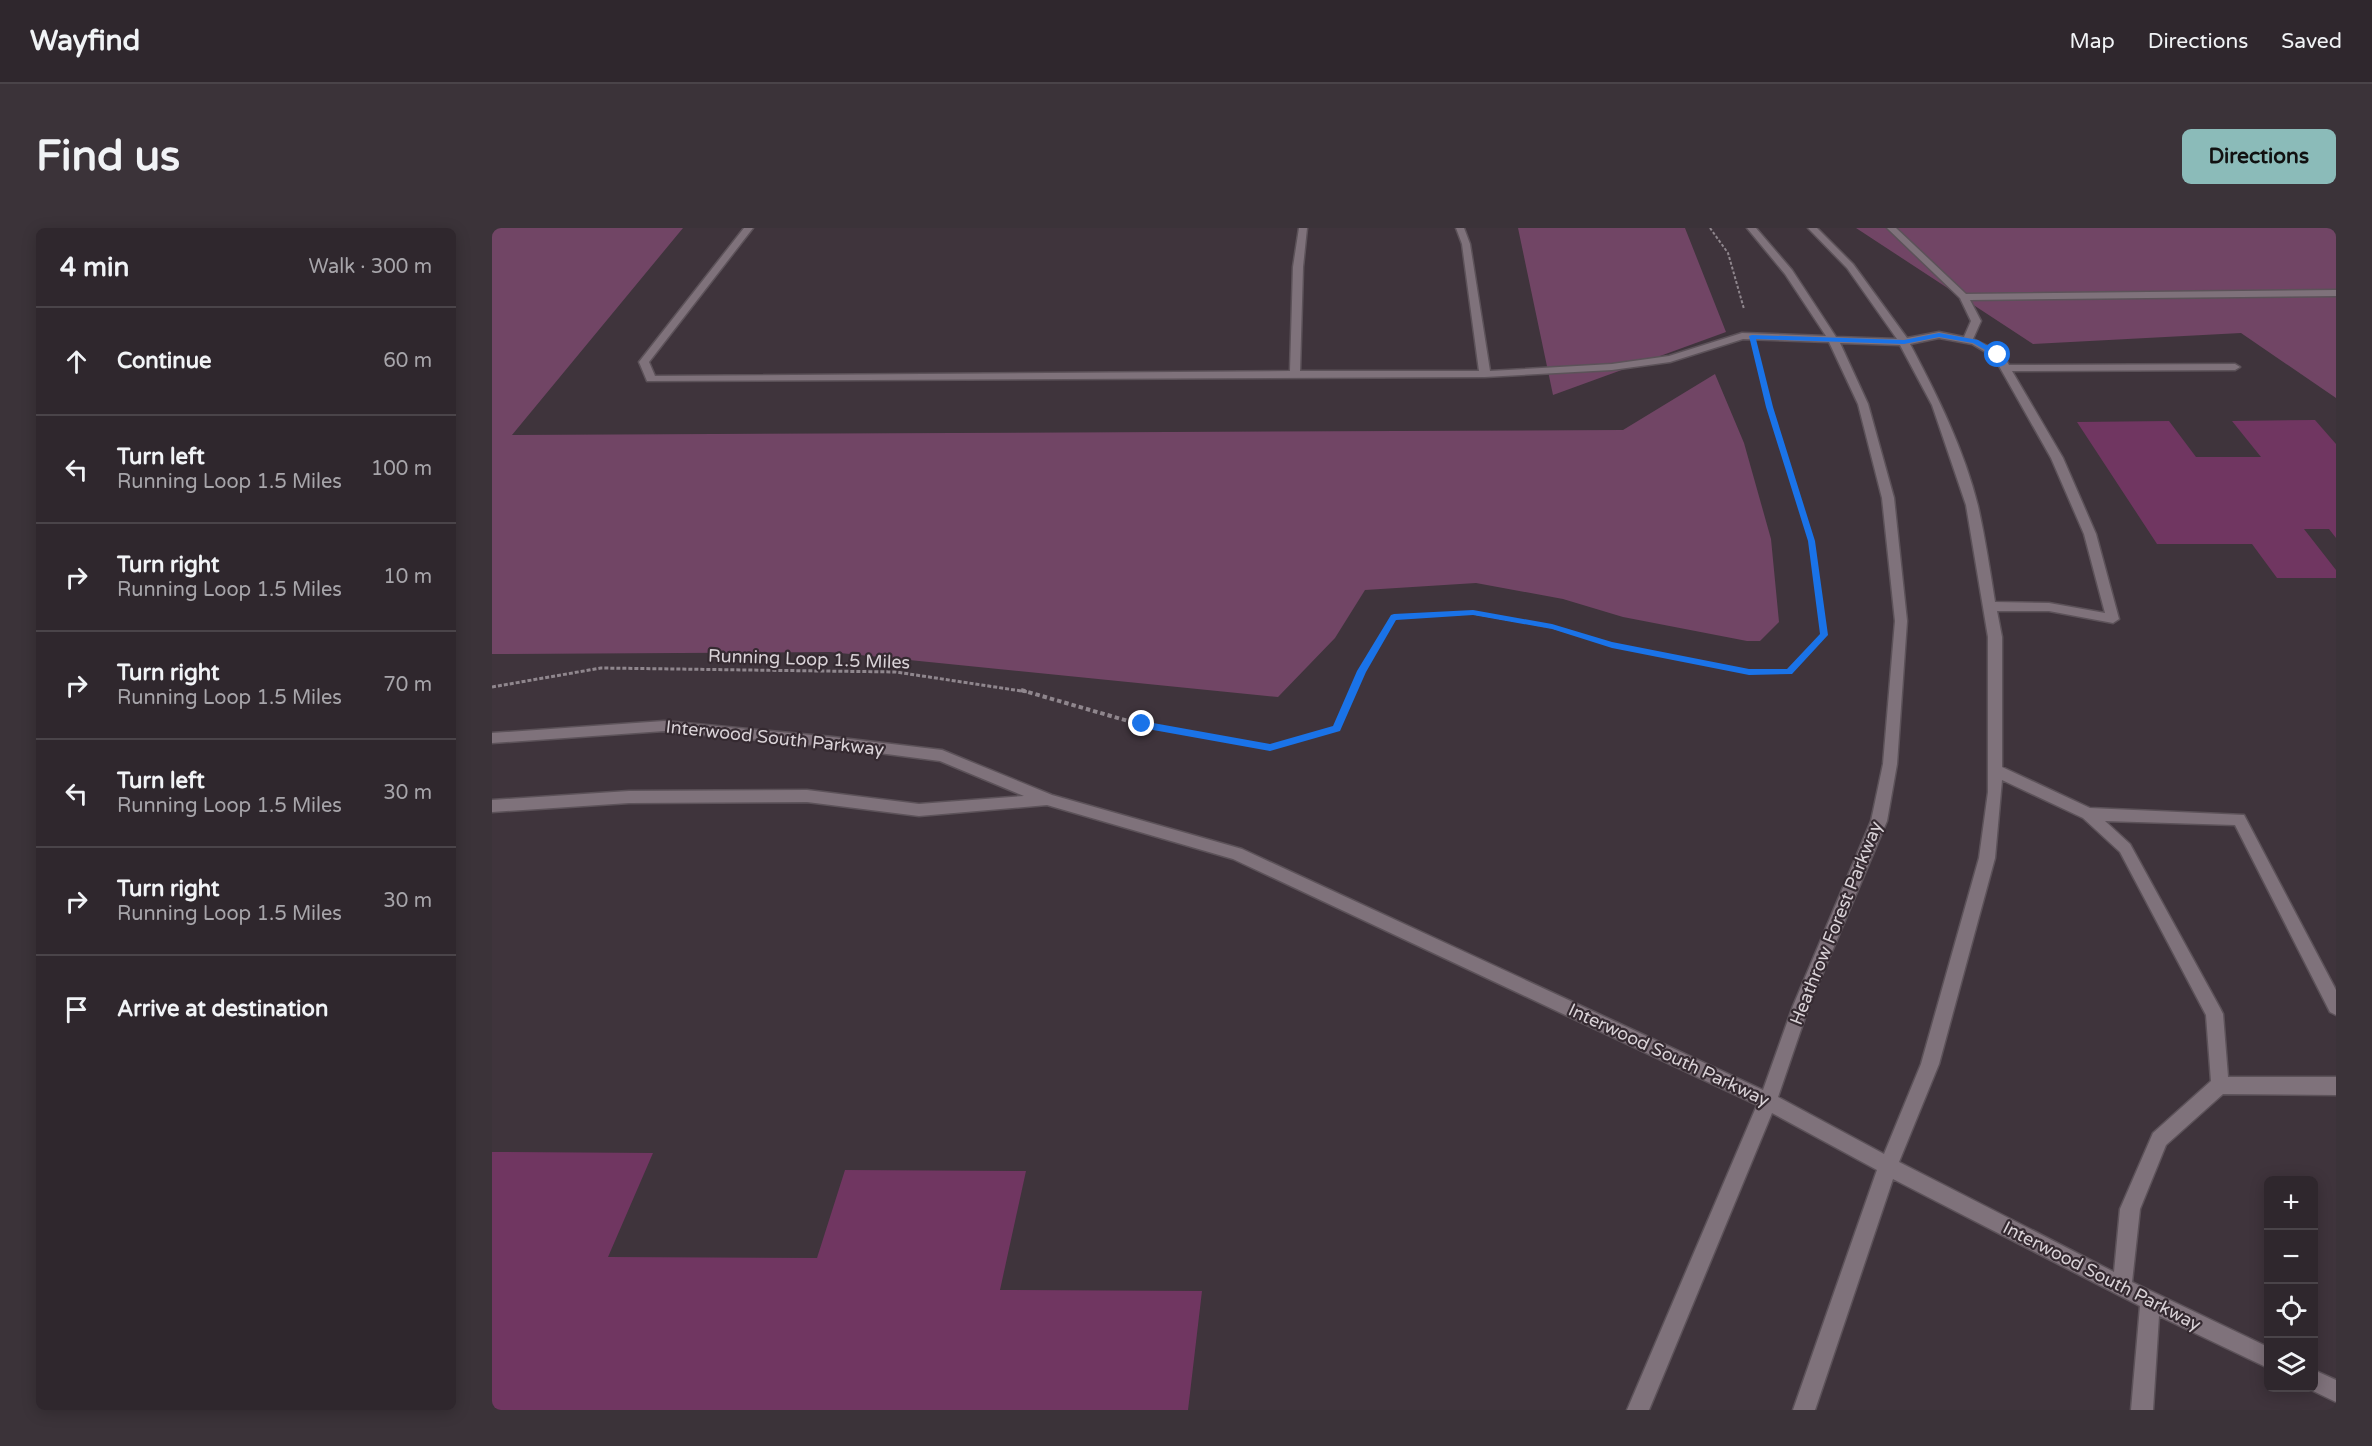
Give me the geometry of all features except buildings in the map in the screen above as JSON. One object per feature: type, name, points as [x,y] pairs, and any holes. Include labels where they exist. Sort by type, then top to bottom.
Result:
[{"type":"street","points":[[749,228],[644,362],[651,379],[1485,374],[1612,367],[1670,359],[1733,339],[1752,336],[1904,342],[1939,335],[1975,342],[1998,355],[2057,458],[2090,534],[2113,619],[2049,607],[1989,606]]},
{"type":"street","points":[[1295,375],[1298,267],[1304,228]]},
{"type":"street","points":[[1460,228],[1466,244],[1485,374]]},
{"type":"street","name":"Heathrow Forest Parkway","points":[[1638,1410],[1768,1101],[1801,1006],[1879,821],[1890,764],[1901,621],[1888,498],[1863,404],[1833,339],[1789,272],[1751,228]]},
{"type":"street","points":[[1804,1410],[1888,1166],[1930,1064],[1987,858],[1995,792],[1995,637],[1972,505],[1956,455],[1937,405],[1904,342],[1850,266],[1812,228]]},
{"type":"street","points":[[1891,228],[1964,297],[1976,321],[1967,340]]},
{"type":"street","points":[[1964,297],[2336,293]]},
{"type":"street","points":[[2007,368],[2235,367]]},
{"type":"street","name":"Interwood South Parkway","points":[[492,738],[664,726],[833,742],[942,756],[1049,800],[1237,854],[1768,1101],[2122,1287],[2264,1356]]},
{"type":"street","points":[[1995,770],[2088,814],[2125,848],[2214,1014],[2220,1085]]},
{"type":"street","name":"Interwood South Parkway","points":[[492,806],[629,797],[807,796],[919,810],[1049,800]]},
{"type":"street","points":[[2088,814],[2239,819],[2336,1007]]},
{"type":"street","points":[[2122,1287],[2130,1209],[2159,1139],[2220,1085],[2336,1086]]},
{"type":"street","points":[[2142,1410],[2150,1301]]},
{"type":"street","points":[[2318,1382],[2336,1391]]},
{"type":"path","name":"Running Loop 1.5 Miles","points":[[492,687],[602,668],[896,672],[1026,691],[1142,724],[1270,747],[1337,728],[1361,671],[1394,617],[1473,613],[1552,627],[1612,645],[1749,672],[1789,672],[1824,635],[1812,541],[1770,407],[1728,253],[1710,228]]},
{"type":"shaded area","points":[[492,228],[683,228],[512,435],[1623,430],[1715,374],[1744,443],[1771,539],[1779,622],[1760,641],[1747,641],[1623,617],[1563,599],[1476,583],[1365,590],[1335,638],[1278,697],[830,652],[492,654]]},
{"type":"shaded area","points":[[1518,228],[1685,228],[1726,332],[1553,395]]},
{"type":"shaded area","points":[[1856,228],[2336,228],[2336,398],[2241,333],[2033,344]]},
{"type":"route","points":[[1142,724],[1270,747],[1337,728],[1361,671],[1394,617],[1473,613],[1552,627],[1612,645],[1749,672],[1789,672],[1824,635],[1812,541],[1770,407],[1752,336],[1904,342],[1939,335],[1975,342],[1998,355]]}]
